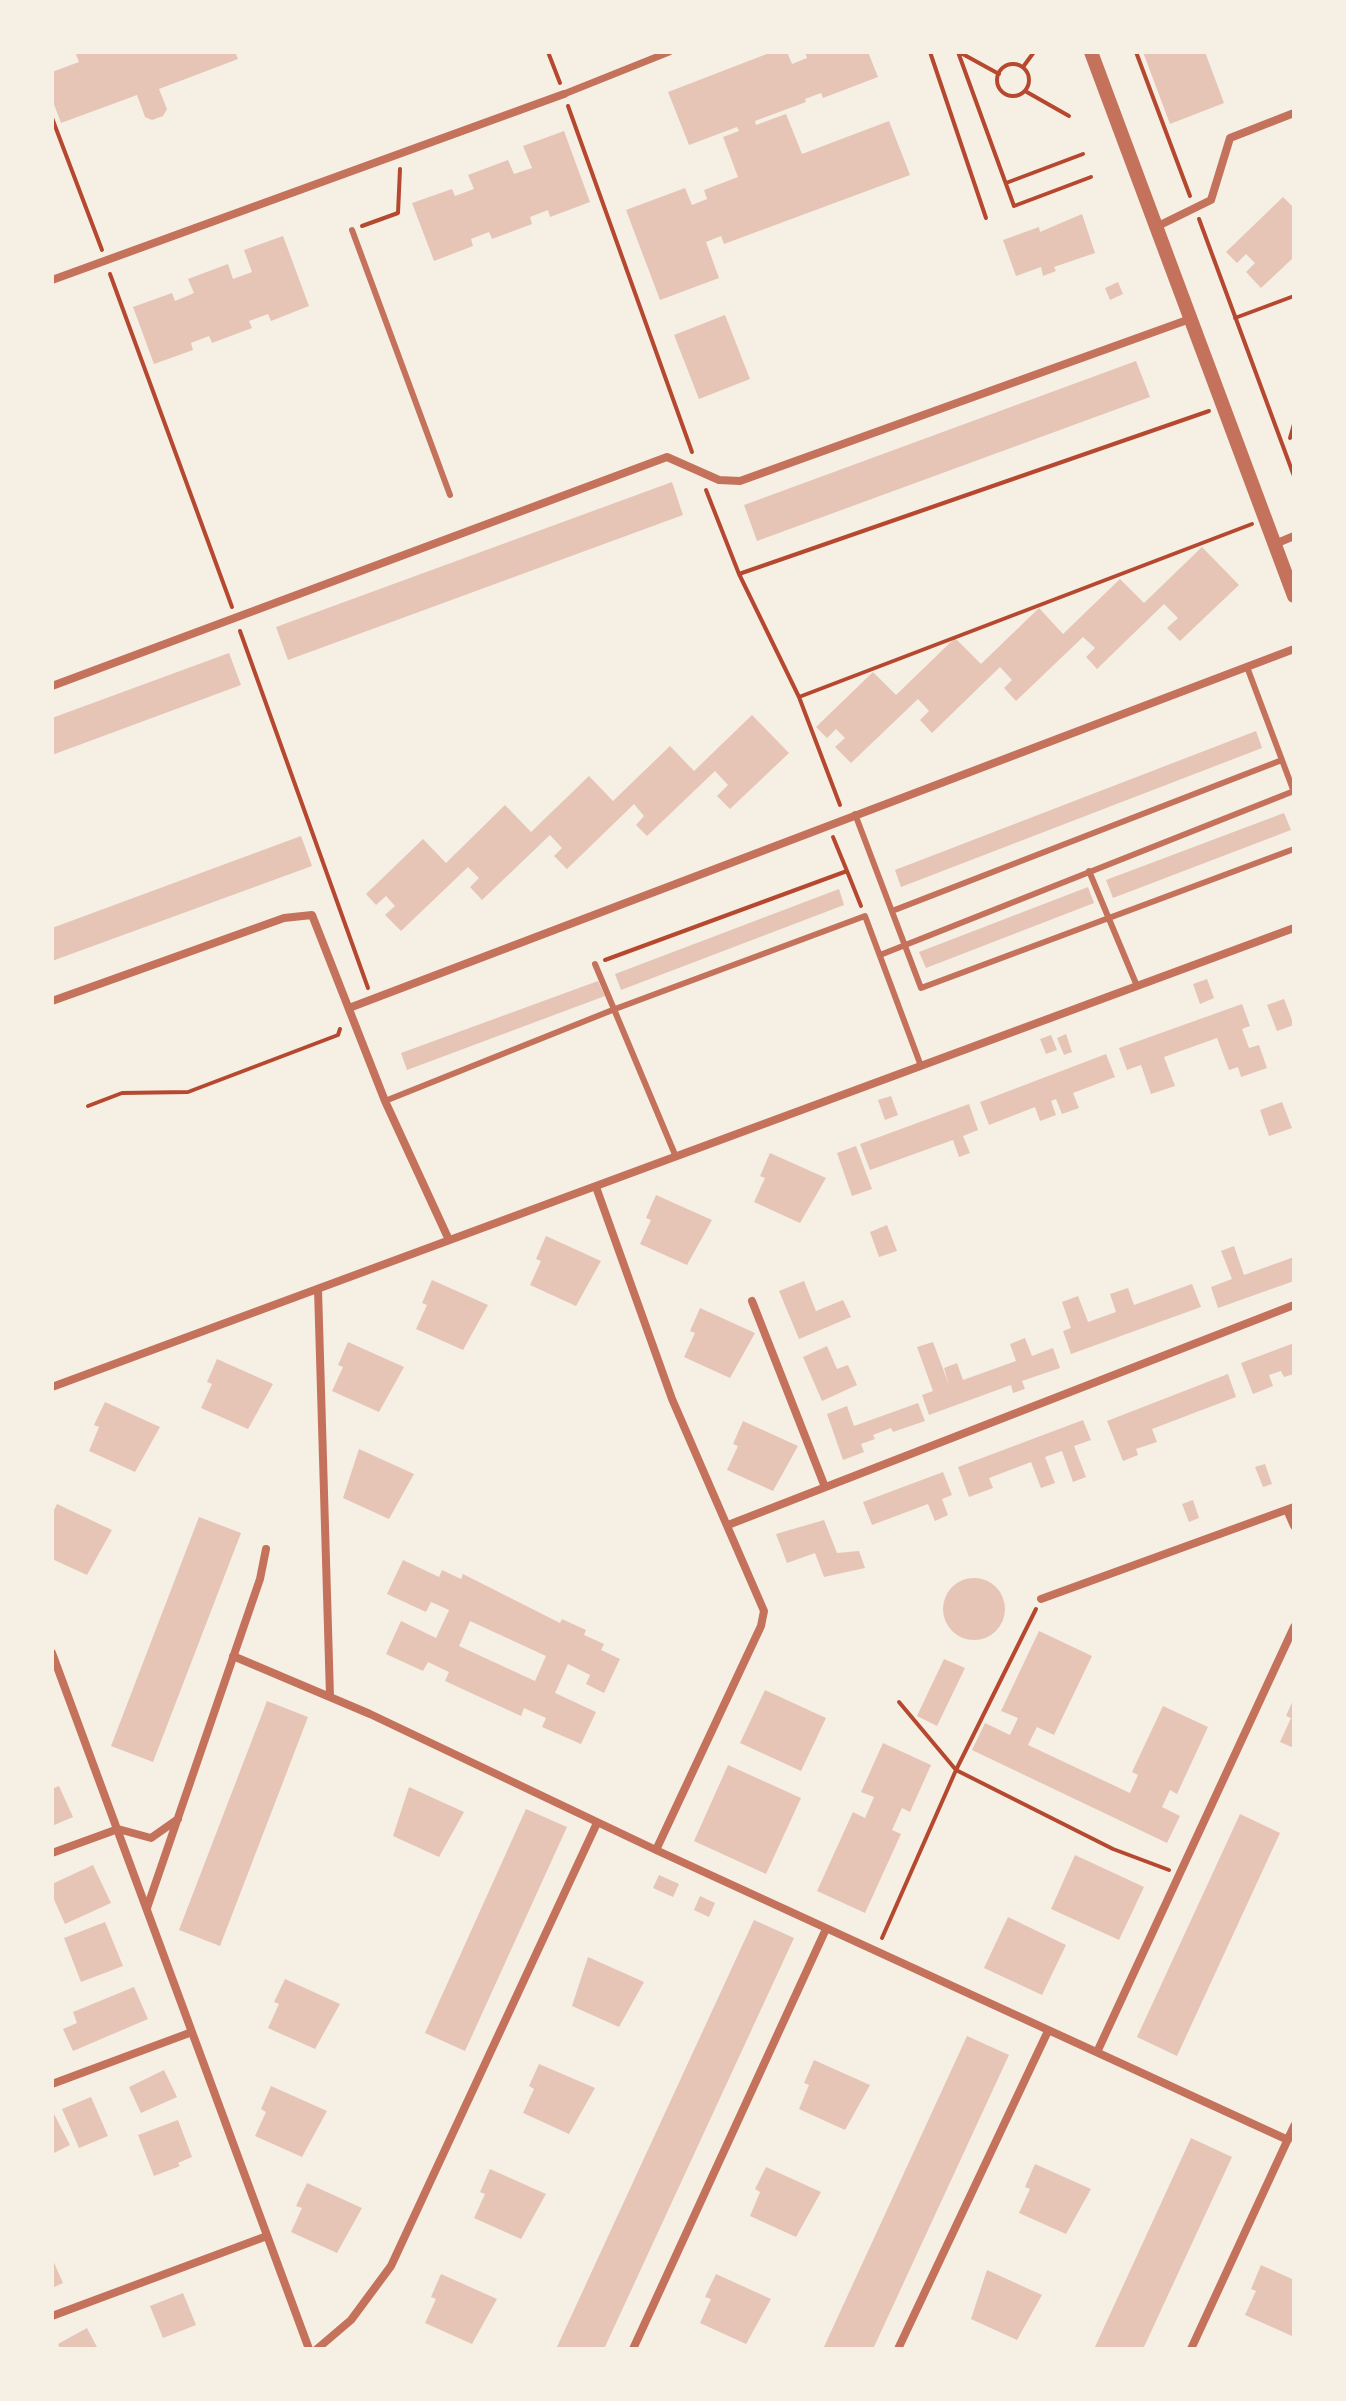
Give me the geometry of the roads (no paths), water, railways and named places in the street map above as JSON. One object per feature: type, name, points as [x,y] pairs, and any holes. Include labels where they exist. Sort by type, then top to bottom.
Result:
[{"type":"street","points":[[52,280],[564,94],[669,52]]},
{"type":"street","points":[[1091,52],[1294,596]]},
{"type":"street","points":[[1155,227],[1211,200],[1230,138],[1294,113]]},
{"type":"street","points":[[52,686],[667,457],[684,461],[719,480],[740,481],[1190,319]]},
{"type":"street","points":[[1275,544],[1294,536]]},
{"type":"street","points":[[349,1008],[1294,649]]},
{"type":"street","points":[[52,1001],[284,918],[312,915],[385,1101],[449,1240]]},
{"type":"street","points":[[52,1387],[1294,928]]},
{"type":"street","points":[[596,1187],[672,1399],[764,1611],[761,1626],[656,1850]]},
{"type":"street","points":[[318,1289],[330,1696]]},
{"type":"street","points":[[752,1301],[825,1487]]},
{"type":"street","points":[[728,1525],[1294,1305]]},
{"type":"street","points":[[1041,1599],[1290,1508],[1294,1526]]},
{"type":"street","points":[[147,1908],[266,1549]]},
{"type":"street","points":[[1098,2050],[1294,1627]]},
{"type":"street","points":[[52,1653],[309,2349]]},
{"type":"street","points":[[233,1656],[330,1696],[597,1823],[1048,2031],[1098,2050],[1288,2140]]},
{"type":"street","points":[[52,1853],[118,1829],[151,1838],[178,1818]]},
{"type":"street","points":[[317,2349],[351,2320],[391,2266],[597,1823]]},
{"type":"street","points":[[633,2349],[826,1929]]},
{"type":"street","points":[[898,2349],[1048,2031]]},
{"type":"street","points":[[52,2084],[192,2032]]},
{"type":"street","points":[[1191,2349],[1294,2126]]},
{"type":"street","points":[[52,2316],[267,2236]]},
{"type":"lane","points":[[352,230],[450,495]]},
{"type":"lane","points":[[880,955],[1294,792],[1247,667]]},
{"type":"lane","points":[[892,911],[1282,760]]},
{"type":"lane","points":[[855,814],[921,988],[1294,849]]},
{"type":"lane","points":[[1089,871],[1137,986]]},
{"type":"lane","points":[[385,1101],[615,1009],[865,916],[921,1066]]},
{"type":"lane","points":[[595,964],[676,1157]]}]
